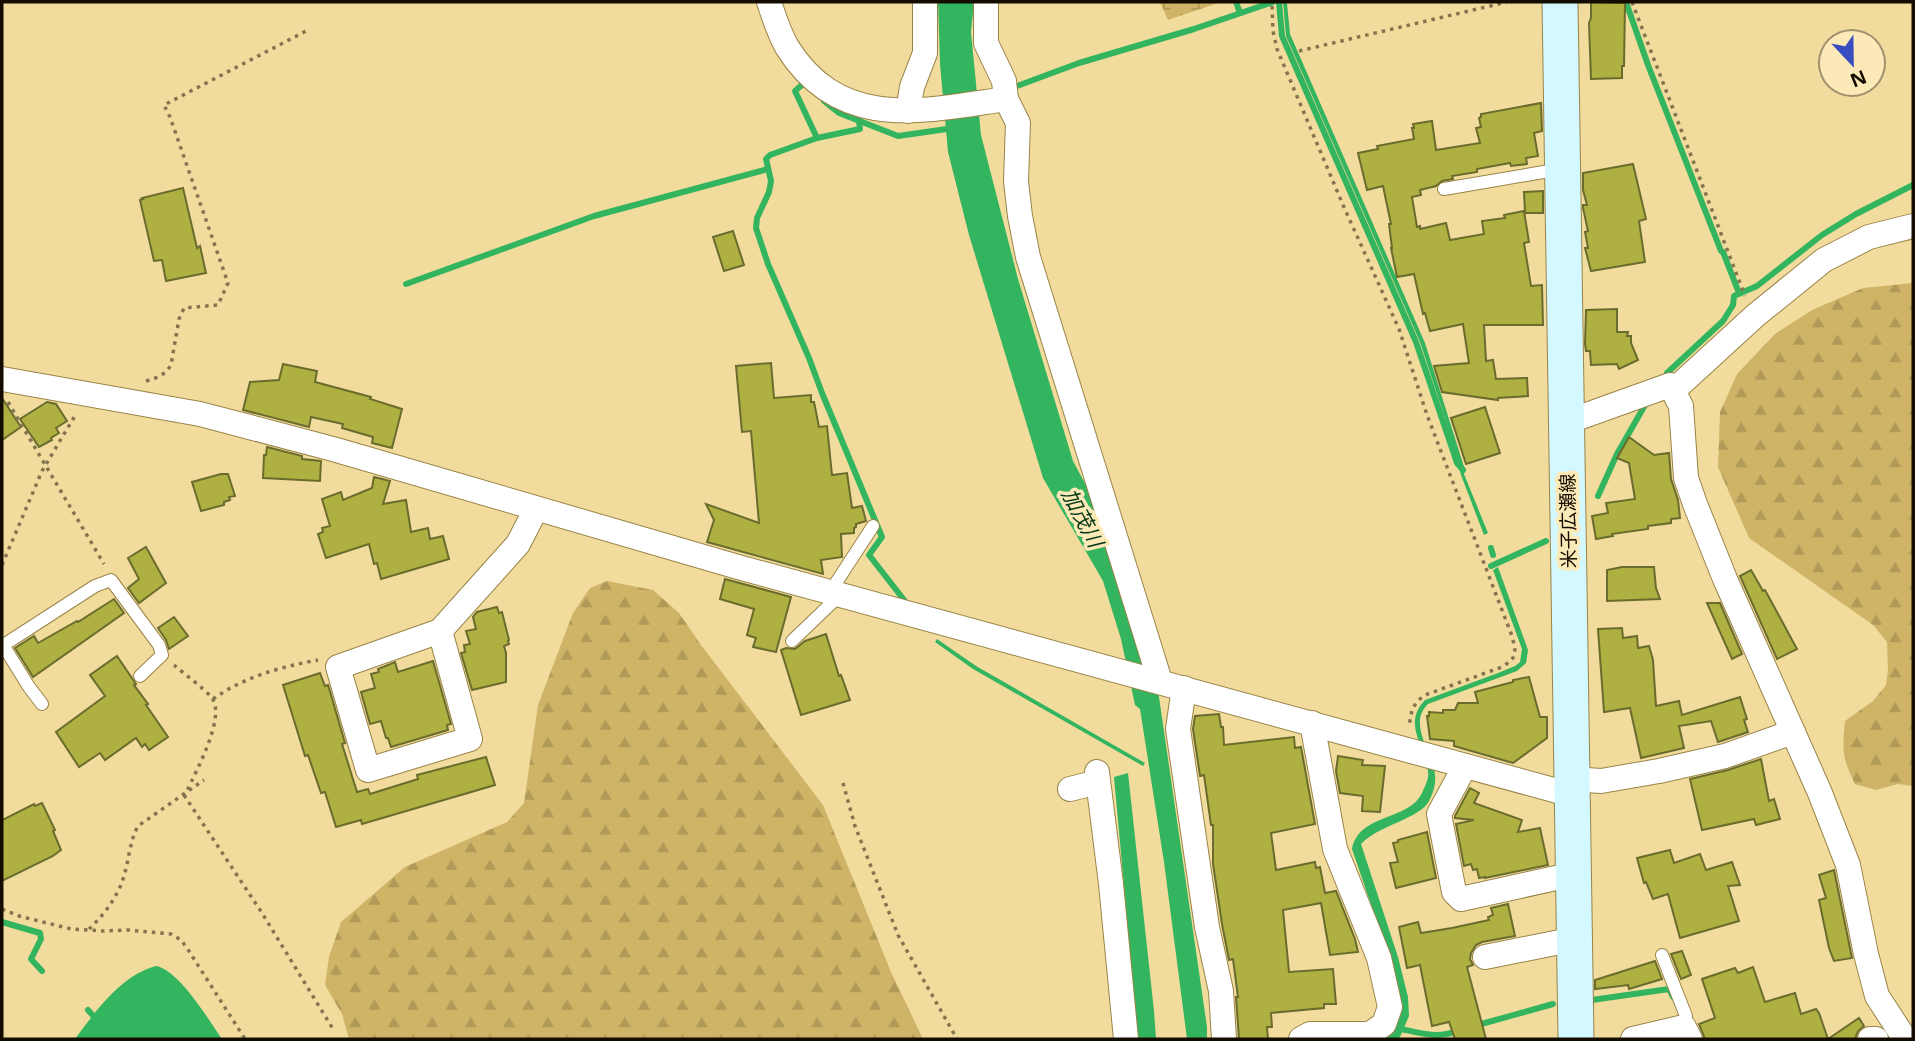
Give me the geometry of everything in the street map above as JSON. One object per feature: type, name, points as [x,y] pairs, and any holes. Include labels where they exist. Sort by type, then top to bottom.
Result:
[{"type":"main road","name":"米子広瀬線","points":[[1560,2],[1576,1039]]},
{"type":"street","points":[[769,2],[786,45],[800,65],[821,86],[843,100],[887,111],[923,111],[1006,99]]},
{"type":"street","points":[[908,111],[912,87],[925,53],[925,2]]},
{"type":"street","points":[[986,2],[986,43],[1004,81],[1006,99],[1018,122],[1016,181],[1028,257],[1172,685],[1207,927],[1221,991],[1224,1039]]},
{"type":"street","points":[[1673,391],[1756,315],[1824,260],[1869,237],[1913,226]]},
{"type":"street","points":[[1566,422],[1670,385],[1681,406],[1686,478],[1695,505],[1724,579],[1821,793],[1848,865],[1877,996],[1904,1039]]},
{"type":"street","points":[[5,391],[88,394],[200,414],[333,449],[835,593],[1465,766],[1572,787],[1726,756],[1793,732]]},
{"type":"street","points":[[440,631],[470,739],[368,770],[338,667],[440,631],[518,544],[536,509]]},
{"type":"street","points":[[1301,1039],[1310,1034],[1370,1034],[1384,1024],[1390,1007],[1379,958],[1335,849],[1312,723]]},
{"type":"street","points":[[1465,766],[1439,814],[1454,892],[1461,899],[1574,874]]},
{"type":"street","points":[[1070,789],[1098,777],[1126,1039]]},
{"type":"street","points":[[1485,957],[1575,939]]},
{"type":"street","points":[[1633,1039],[1687,1033]]},
{"type":"street","points":[[1870,1039],[1876,1039]]},
{"type":"lane","points":[[1444,189],[1562,169]]},
{"type":"lane","points":[[792,641],[835,593],[873,526]]},
{"type":"lane","points":[[42,704],[2,645],[94,586],[111,580],[159,645],[162,655],[140,676]]},
{"type":"lane","points":[[1662,955],[1686,1016],[1687,1033]]},
{"type":"path","points":[[1299,51],[1507,2]]},
{"type":"path","points":[[1632,2],[1747,300],[1741,329]]},
{"type":"path","points":[[1272,6],[1273,31],[1278,49],[1343,205],[1399,329],[1427,415],[1516,652],[1512,660],[1503,667],[1425,695],[1416,701],[1409,727],[1420,753]]},
{"type":"path","points":[[142,382],[155,379],[168,371],[179,319],[184,308],[218,305],[228,283],[164,105],[310,29]]},
{"type":"path","points":[[5,391],[109,571],[111,580]]},
{"type":"path","points":[[2,565],[46,465],[88,394]]},
{"type":"path","points":[[162,655],[213,699],[216,711],[215,725],[185,794]]},
{"type":"path","points":[[213,699],[250,678],[298,664],[323,659],[338,667]]},
{"type":"path","points":[[88,930],[103,916],[123,881],[133,835],[138,826],[204,780]]},
{"type":"path","points":[[843,783],[855,826],[898,935],[957,1039]]},
{"type":"path","points":[[185,794],[333,1029]]},
{"type":"path","points":[[2,909],[71,929],[155,931],[171,934],[181,940],[245,1039]]},
{"type":"green space","points":[[1160,2],[1221,2],[1168,20]]},
{"type":"green space","points":[[1913,283],[1913,786],[1898,784],[1876,790],[1855,784],[1845,760],[1844,731],[1845,721],[1873,701],[1886,685],[1887,642],[1873,625],[1749,538],[1718,467],[1720,412],[1737,374],[1775,334],[1812,310],[1863,288]]},
{"type":"green space","points":[[607,581],[653,590],[679,613],[823,805],[891,972],[923,1039],[349,1039],[342,1014],[325,985],[329,957],[341,922],[405,867],[507,822],[524,803],[538,705],[573,613],[590,588]]},
{"type":"water","name":"加茂川","points":[[938,2],[974,2],[971,32],[981,135],[1018,279],[1073,461],[1104,519],[1159,697],[1207,1039],[1187,1039],[1164,862],[1140,709],[1135,705],[1121,639],[1103,581],[1043,478],[969,235],[948,152],[940,64]]},
{"type":"water","points":[[1283,2],[1287,3],[1290,34],[1425,343],[1464,474],[1488,533],[1484,535],[1461,475],[1420,342],[1286,36]]},
{"type":"water","points":[[1498,567],[1528,650],[1526,663],[1517,671],[1428,704],[1422,712],[1420,729],[1435,775],[1435,785],[1430,798],[1417,812],[1377,832],[1361,844],[1398,957],[1408,997],[1409,1016],[1400,1037],[1385,1039],[1392,1032],[1391,963],[1352,849],[1356,837],[1364,829],[1407,808],[1416,802],[1422,793],[1428,772],[1415,718],[1425,700],[1520,662],[1522,649],[1493,570]]},
{"type":"water","points":[[937,639],[976,666],[1145,763],[1143,766],[973,669],[935,642]]},
{"type":"water","points":[[1128,773],[1156,1039],[1138,1039],[1114,777]]},
{"type":"water","points":[[156,966],[174,976],[222,1039],[75,1039],[100,1006],[120,986],[131,977]]},
{"type":"building","points":[[1591,2],[1625,3],[1622,78],[1591,79]]},
{"type":"building","points":[[1541,103],[1542,131],[1534,133],[1538,156],[1526,158],[1527,164],[1511,166],[1510,163],[1452,176],[1453,179],[1420,190],[1421,195],[1412,197],[1417,227],[1420,226],[1420,229],[1446,223],[1450,240],[1484,234],[1482,221],[1505,218],[1504,215],[1524,211],[1529,242],[1524,243],[1531,286],[1542,285],[1543,325],[1484,325],[1486,361],[1493,360],[1496,379],[1527,378],[1528,396],[1498,400],[1442,392],[1434,366],[1469,363],[1463,324],[1430,331],[1425,313],[1423,314],[1414,274],[1397,277],[1391,248],[1391,224],[1383,186],[1367,190],[1358,153],[1378,149],[1377,146],[1414,139],[1413,124],[1432,121],[1436,150],[1480,143],[1476,128],[1481,127],[1481,114]]},
{"type":"building","points":[[1633,164],[1646,219],[1639,221],[1645,262],[1591,271],[1585,248],[1588,248],[1585,232],[1588,231],[1583,208],[1583,205],[1587,205],[1583,190],[1583,173]]},
{"type":"building","points":[[183,188],[197,248],[200,246],[206,273],[166,281],[162,260],[154,261],[140,200]]},
{"type":"building","points":[[1543,191],[1543,213],[1525,213],[1524,192]]},
{"type":"building","points":[[733,231],[744,265],[724,271],[713,237]]},
{"type":"building","points":[[1617,309],[1617,332],[1628,332],[1627,336],[1631,336],[1638,360],[1619,369],[1617,364],[1591,365],[1590,351],[1586,351],[1585,344],[1586,310]]},
{"type":"building","points":[[771,363],[774,398],[811,395],[819,427],[827,426],[832,475],[847,473],[852,508],[862,506],[866,521],[856,524],[854,533],[841,534],[842,557],[821,560],[823,574],[707,542],[714,520],[706,504],[759,523],[751,431],[742,432],[736,366]]},
{"type":"building","points":[[283,364],[317,371],[315,382],[371,397],[370,399],[402,409],[392,448],[372,443],[373,437],[342,428],[343,424],[311,417],[309,427],[243,410],[250,382],[279,380]]},
{"type":"building","points":[[2,398],[21,427],[2,440]]},
{"type":"building","points":[[47,402],[56,404],[67,421],[56,428],[59,433],[51,438],[52,440],[39,447],[20,419]]},
{"type":"building","points":[[1485,407],[1500,453],[1466,464],[1451,418]]},
{"type":"building","points":[[1629,437],[1654,455],[1669,453],[1671,479],[1680,518],[1671,519],[1671,523],[1648,526],[1648,529],[1596,539],[1592,516],[1608,513],[1606,503],[1635,499],[1629,463],[1617,458]]},
{"type":"building","points":[[267,447],[302,456],[302,459],[321,461],[320,481],[263,478]]},
{"type":"building","points":[[228,474],[235,496],[229,497],[230,500],[224,502],[224,505],[201,511],[192,482]]},
{"type":"building","points":[[374,477],[390,481],[383,504],[406,500],[411,532],[428,528],[430,539],[443,536],[449,559],[381,579],[369,544],[326,558],[318,534],[323,532],[322,528],[330,526],[322,499],[341,492],[343,500],[372,488]]},
{"type":"building","points":[[146,547],[166,583],[139,603],[128,588],[139,579],[128,558]]},
{"type":"building","points":[[1654,567],[1660,599],[1607,601],[1607,570]]},
{"type":"building","points":[[1751,570],[1797,649],[1777,659],[1740,576]]},
{"type":"building","points":[[725,579],[791,597],[776,652],[753,647],[756,638],[747,635],[754,609],[720,599]]},
{"type":"building","points":[[114,599],[124,613],[33,677],[15,648],[34,636],[38,643]]},
{"type":"building","points":[[1707,603],[1720,603],[1742,654],[1732,659]]},
{"type":"building","points":[[497,607],[499,613],[502,612],[509,640],[509,644],[504,646],[506,682],[472,690],[461,653],[465,652],[464,645],[470,644],[466,631],[476,629],[473,617],[477,612]]},
{"type":"building","points":[[174,617],[188,636],[169,649],[158,628]]},
{"type":"building","points":[[1622,628],[1623,638],[1637,636],[1638,648],[1649,646],[1653,660],[1656,706],[1679,701],[1682,715],[1740,697],[1748,732],[1718,742],[1711,721],[1679,726],[1684,748],[1641,758],[1630,708],[1604,712],[1598,629]]},
{"type":"building","points":[[826,634],[839,676],[841,675],[850,700],[801,715],[781,650],[795,649],[805,641]]},
{"type":"building","points":[[117,656],[168,737],[149,750],[145,744],[142,747],[136,738],[105,760],[100,753],[79,767],[56,732],[105,696],[90,675]]},
{"type":"building","points":[[433,661],[451,724],[447,725],[448,730],[391,747],[381,721],[370,724],[361,692],[375,688],[371,674],[379,672],[378,669],[395,662],[398,672]]},
{"type":"building","points":[[320,673],[325,686],[328,685],[329,688],[357,792],[368,789],[370,794],[418,779],[417,775],[486,757],[495,785],[362,824],[361,820],[336,827],[325,792],[321,793],[308,755],[305,756],[283,685]]},
{"type":"building","points":[[1529,677],[1540,717],[1547,717],[1547,738],[1513,763],[1454,746],[1454,741],[1430,739],[1427,716],[1429,712],[1455,710],[1458,703],[1478,703],[1475,692]]},
{"type":"building","points":[[1219,714],[1224,745],[1294,737],[1295,748],[1301,747],[1315,824],[1271,833],[1276,870],[1315,862],[1316,868],[1320,867],[1325,893],[1336,891],[1358,952],[1330,955],[1321,903],[1283,910],[1289,972],[1333,969],[1336,1004],[1324,1004],[1324,1008],[1271,1013],[1272,1027],[1267,1027],[1268,1039],[1239,1039],[1238,997],[1233,959],[1229,960],[1222,924],[1213,864],[1213,825],[1204,775],[1200,776],[1193,729],[1195,716]]},
{"type":"building","points":[[1338,756],[1363,760],[1362,765],[1385,766],[1380,812],[1362,811],[1363,796],[1340,793],[1336,771]]},
{"type":"building","points":[[1761,759],[1769,801],[1774,799],[1780,819],[1756,825],[1754,819],[1702,830],[1690,779]]},
{"type":"building","points":[[1470,788],[1479,793],[1474,803],[1522,820],[1518,832],[1540,828],[1548,865],[1485,878],[1479,878],[1477,869],[1473,870],[1471,864],[1464,866],[1456,824],[1474,820],[1455,816]]},
{"type":"building","points":[[42,803],[61,850],[2,881],[2,820],[34,804],[35,806]]},
{"type":"building","points":[[1427,832],[1436,878],[1396,888],[1390,863],[1398,862],[1393,843]]},
{"type":"building","points":[[1670,850],[1674,863],[1700,854],[1706,870],[1732,862],[1740,885],[1728,886],[1739,921],[1680,938],[1668,894],[1653,899],[1646,882],[1644,883],[1637,858]]},
{"type":"building","points":[[1834,870],[1852,958],[1834,961],[1819,900],[1826,898],[1819,875]]},
{"type":"building","points":[[1508,904],[1515,936],[1476,945],[1470,959],[1473,965],[1467,967],[1486,1039],[1455,1039],[1449,1022],[1432,1026],[1420,965],[1407,968],[1399,927],[1418,922],[1421,933],[1452,928],[1489,920],[1488,917],[1493,915],[1491,908]]},
{"type":"building","points":[[1682,951],[1691,975],[1681,979],[1671,954]]},
{"type":"building","points":[[1655,961],[1662,979],[1629,989],[1628,985],[1595,989],[1595,980]]},
{"type":"building","points":[[1753,967],[1765,1002],[1795,993],[1801,1014],[1816,1009],[1819,1013],[1828,1039],[1705,1039],[1699,1024],[1715,1018],[1702,979],[1735,968],[1738,973]]},
{"type":"building","points":[[1859,1018],[1864,1026],[1855,1039],[1828,1039]]},
{"type":"waterway","points":[[1236,2],[1240,13]]},
{"type":"waterway","points":[[1009,89],[1079,63],[1273,2]]},
{"type":"waterway","points":[[1279,2],[1282,36],[1416,342],[1457,463],[1463,470]]},
{"type":"waterway","points":[[1626,2],[1648,65],[1739,293]]},
{"type":"waterway","points":[[803,84],[795,91],[817,138]]},
{"type":"waterway","points":[[824,101],[839,113],[898,136],[954,128]]},
{"type":"waterway","points":[[859,121],[860,129],[817,138],[770,155],[766,159],[771,181],[756,228],[768,264],[882,537],[869,555],[908,605]]},
{"type":"waterway","points":[[406,284],[594,216],[768,169]]},
{"type":"waterway","points":[[1667,373],[1723,321],[1733,305],[1734,296],[1757,286],[1822,235],[1913,185]]},
{"type":"waterway","points":[[1598,496],[1617,454],[1645,405]]},
{"type":"waterway","points":[[1491,566],[1546,541]]},
{"type":"waterway","points":[[1491,548],[1493,555]]},
{"type":"waterway","points":[[2,922],[40,933],[41,939],[31,959],[42,971]]},
{"type":"waterway","points":[[1592,1000],[1669,989],[1673,997]]},
{"type":"waterway","points":[[1474,1026],[1553,1004]]},
{"type":"waterway","points":[[88,1010],[98,1021]]},
{"type":"waterway","points":[[1401,1029],[1438,1035],[1460,1030]]}]
